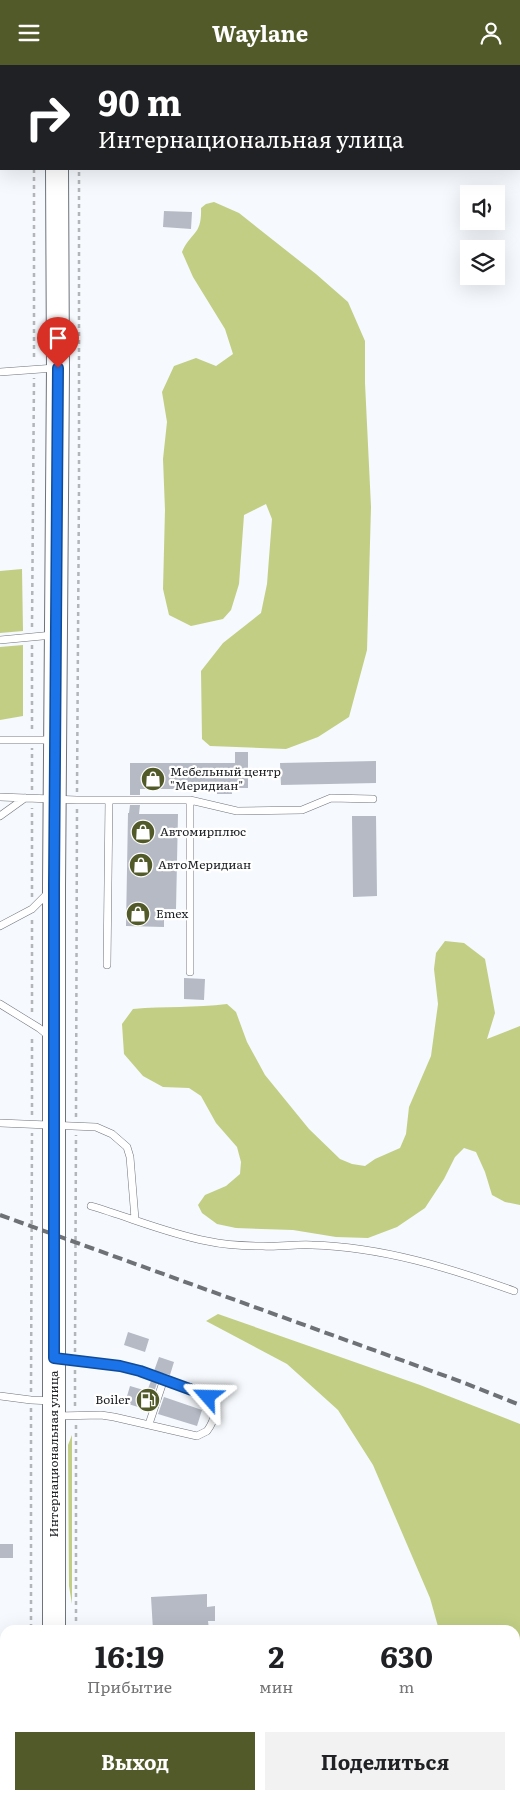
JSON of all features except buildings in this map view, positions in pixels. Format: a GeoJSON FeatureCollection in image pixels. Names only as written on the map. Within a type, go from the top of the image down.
{"type":"FeatureCollection","features":[{"type":"Feature","properties":{"kind":"main road","name":"Интернациональная улица"},"geometry":{"type":"LineString","coordinates":[[54,1625],[65,1359],[65,1126],[55,1041],[57,170]]}},
{"type":"Feature","properties":{"kind":"lane"},"geometry":{"type":"LineString","coordinates":[[0,372],[58,368]]}},
{"type":"Feature","properties":{"kind":"lane"},"geometry":{"type":"LineString","coordinates":[[0,640],[56,635]]}},
{"type":"Feature","properties":{"kind":"lane"},"geometry":{"type":"LineString","coordinates":[[0,740],[55,740]]}},
{"type":"Feature","properties":{"kind":"lane"},"geometry":{"type":"LineString","coordinates":[[0,797],[77,800],[190,800],[237,811],[302,810],[331,798],[373,799]]}},
{"type":"Feature","properties":{"kind":"lane"},"geometry":{"type":"LineString","coordinates":[[0,816],[25,798]]}},
{"type":"Feature","properties":{"kind":"lane"},"geometry":{"type":"LineString","coordinates":[[107,965],[109,800]]}},
{"type":"Feature","properties":{"kind":"lane"},"geometry":{"type":"LineString","coordinates":[[190,800],[190,972]]}},
{"type":"Feature","properties":{"kind":"lane"},"geometry":{"type":"LineString","coordinates":[[0,926],[38,904],[54,886]]}},
{"type":"Feature","properties":{"kind":"lane"},"geometry":{"type":"LineString","coordinates":[[0,1004],[39,1028],[55,1041]]}},
{"type":"Feature","properties":{"kind":"lane"},"geometry":{"type":"LineString","coordinates":[[0,1123],[96,1127],[112,1133],[126,1147],[130,1157],[135,1219]]}},
{"type":"Feature","properties":{"kind":"lane"},"geometry":{"type":"LineString","coordinates":[[91,1206],[206,1241],[263,1247],[312,1245],[379,1253],[463,1273],[514,1291]]}},
{"type":"Feature","properties":{"kind":"lane"},"geometry":{"type":"LineString","coordinates":[[0,1396],[31,1400],[62,1411],[107,1416],[197,1436],[203,1434],[210,1426],[214,1409],[212,1402],[203,1394],[164,1379],[120,1366],[65,1359]]}},
{"type":"Feature","properties":{"kind":"lane"},"geometry":{"type":"LineString","coordinates":[[149,1425],[164,1379]]}},
{"type":"Feature","properties":{"kind":"path"},"geometry":{"type":"LineString","coordinates":[[76,1625],[62,1411],[65,1359],[65,1126],[77,800],[79,170]]}},
{"type":"Feature","properties":{"kind":"green space"},"geometry":{"type":"Polygon","coordinates":[[[214,202],[239,213],[348,302],[365,341],[365,383],[371,507],[367,650],[349,717],[318,737],[286,749],[210,746],[202,739],[201,671],[223,643],[261,613],[267,584],[272,519],[266,504],[244,515],[239,584],[231,610],[223,619],[191,626],[169,615],[163,589],[165,510],[163,459],[167,422],[162,392],[174,366],[196,358],[216,366],[233,354],[225,329],[193,277],[182,252],[185,245],[198,229],[201,208],[206,204],[214,202]]]}},
{"type":"Feature","properties":{"kind":"green space"},"geometry":{"type":"Polygon","coordinates":[[[22,569],[23,631],[0,633],[0,571],[22,569]]]}},
{"type":"Feature","properties":{"kind":"green space"},"geometry":{"type":"Polygon","coordinates":[[[23,645],[23,716],[0,720],[0,647],[23,645]]]}},
{"type":"Feature","properties":{"kind":"green space"},"geometry":{"type":"Polygon","coordinates":[[[445,941],[464,943],[485,959],[495,1013],[487,1039],[520,1026],[520,1205],[505,1202],[492,1195],[476,1152],[464,1148],[455,1157],[444,1179],[425,1208],[397,1227],[368,1238],[336,1237],[293,1230],[236,1228],[217,1224],[202,1213],[198,1205],[205,1195],[226,1186],[240,1174],[241,1162],[237,1147],[216,1123],[201,1096],[189,1088],[163,1087],[143,1076],[124,1054],[122,1024],[133,1009],[227,1004],[236,1012],[247,1042],[265,1075],[309,1129],[340,1159],[352,1164],[365,1166],[375,1159],[400,1148],[406,1134],[409,1107],[431,1056],[438,1004],[434,969],[436,953],[445,941]]]}},
{"type":"Feature","properties":{"kind":"green space"},"geometry":{"type":"Polygon","coordinates":[[[218,1314],[420,1385],[520,1424],[520,1625],[438,1625],[430,1598],[373,1465],[338,1410],[287,1364],[206,1321],[218,1314]]]}},
{"type":"Feature","properties":{"kind":"green space"},"geometry":{"type":"Polygon","coordinates":[[[72,1435],[72,1604],[69,1586],[68,1445],[72,1435]]]}},
{"type":"Feature","properties":{"kind":"railway"},"geometry":{"type":"LineString","coordinates":[[0,1215],[462,1382],[520,1405]]}},
{"type":"Feature","properties":{"kind":"place","name":"Мебельный центр \"Меридиан\""},"geometry":{"type":"Point","coordinates":[153,779]}},
{"type":"Feature","properties":{"kind":"place","name":"Автомирплюс"},"geometry":{"type":"Point","coordinates":[143,832]}},
{"type":"Feature","properties":{"kind":"place","name":"АвтоМеридиан"},"geometry":{"type":"Point","coordinates":[141,865]}},
{"type":"Feature","properties":{"kind":"place","name":"Emex"},"geometry":{"type":"Point","coordinates":[138,914]}},
{"type":"Feature","properties":{"kind":"place","name":"Boiler"},"geometry":{"type":"Point","coordinates":[148,1400]}},
{"type":"Feature","properties":{"kind":"route"},"geometry":{"type":"LineString","coordinates":[[58,368],[54,886],[54,1358],[120,1366],[140,1371],[208,1397]]}}]}
